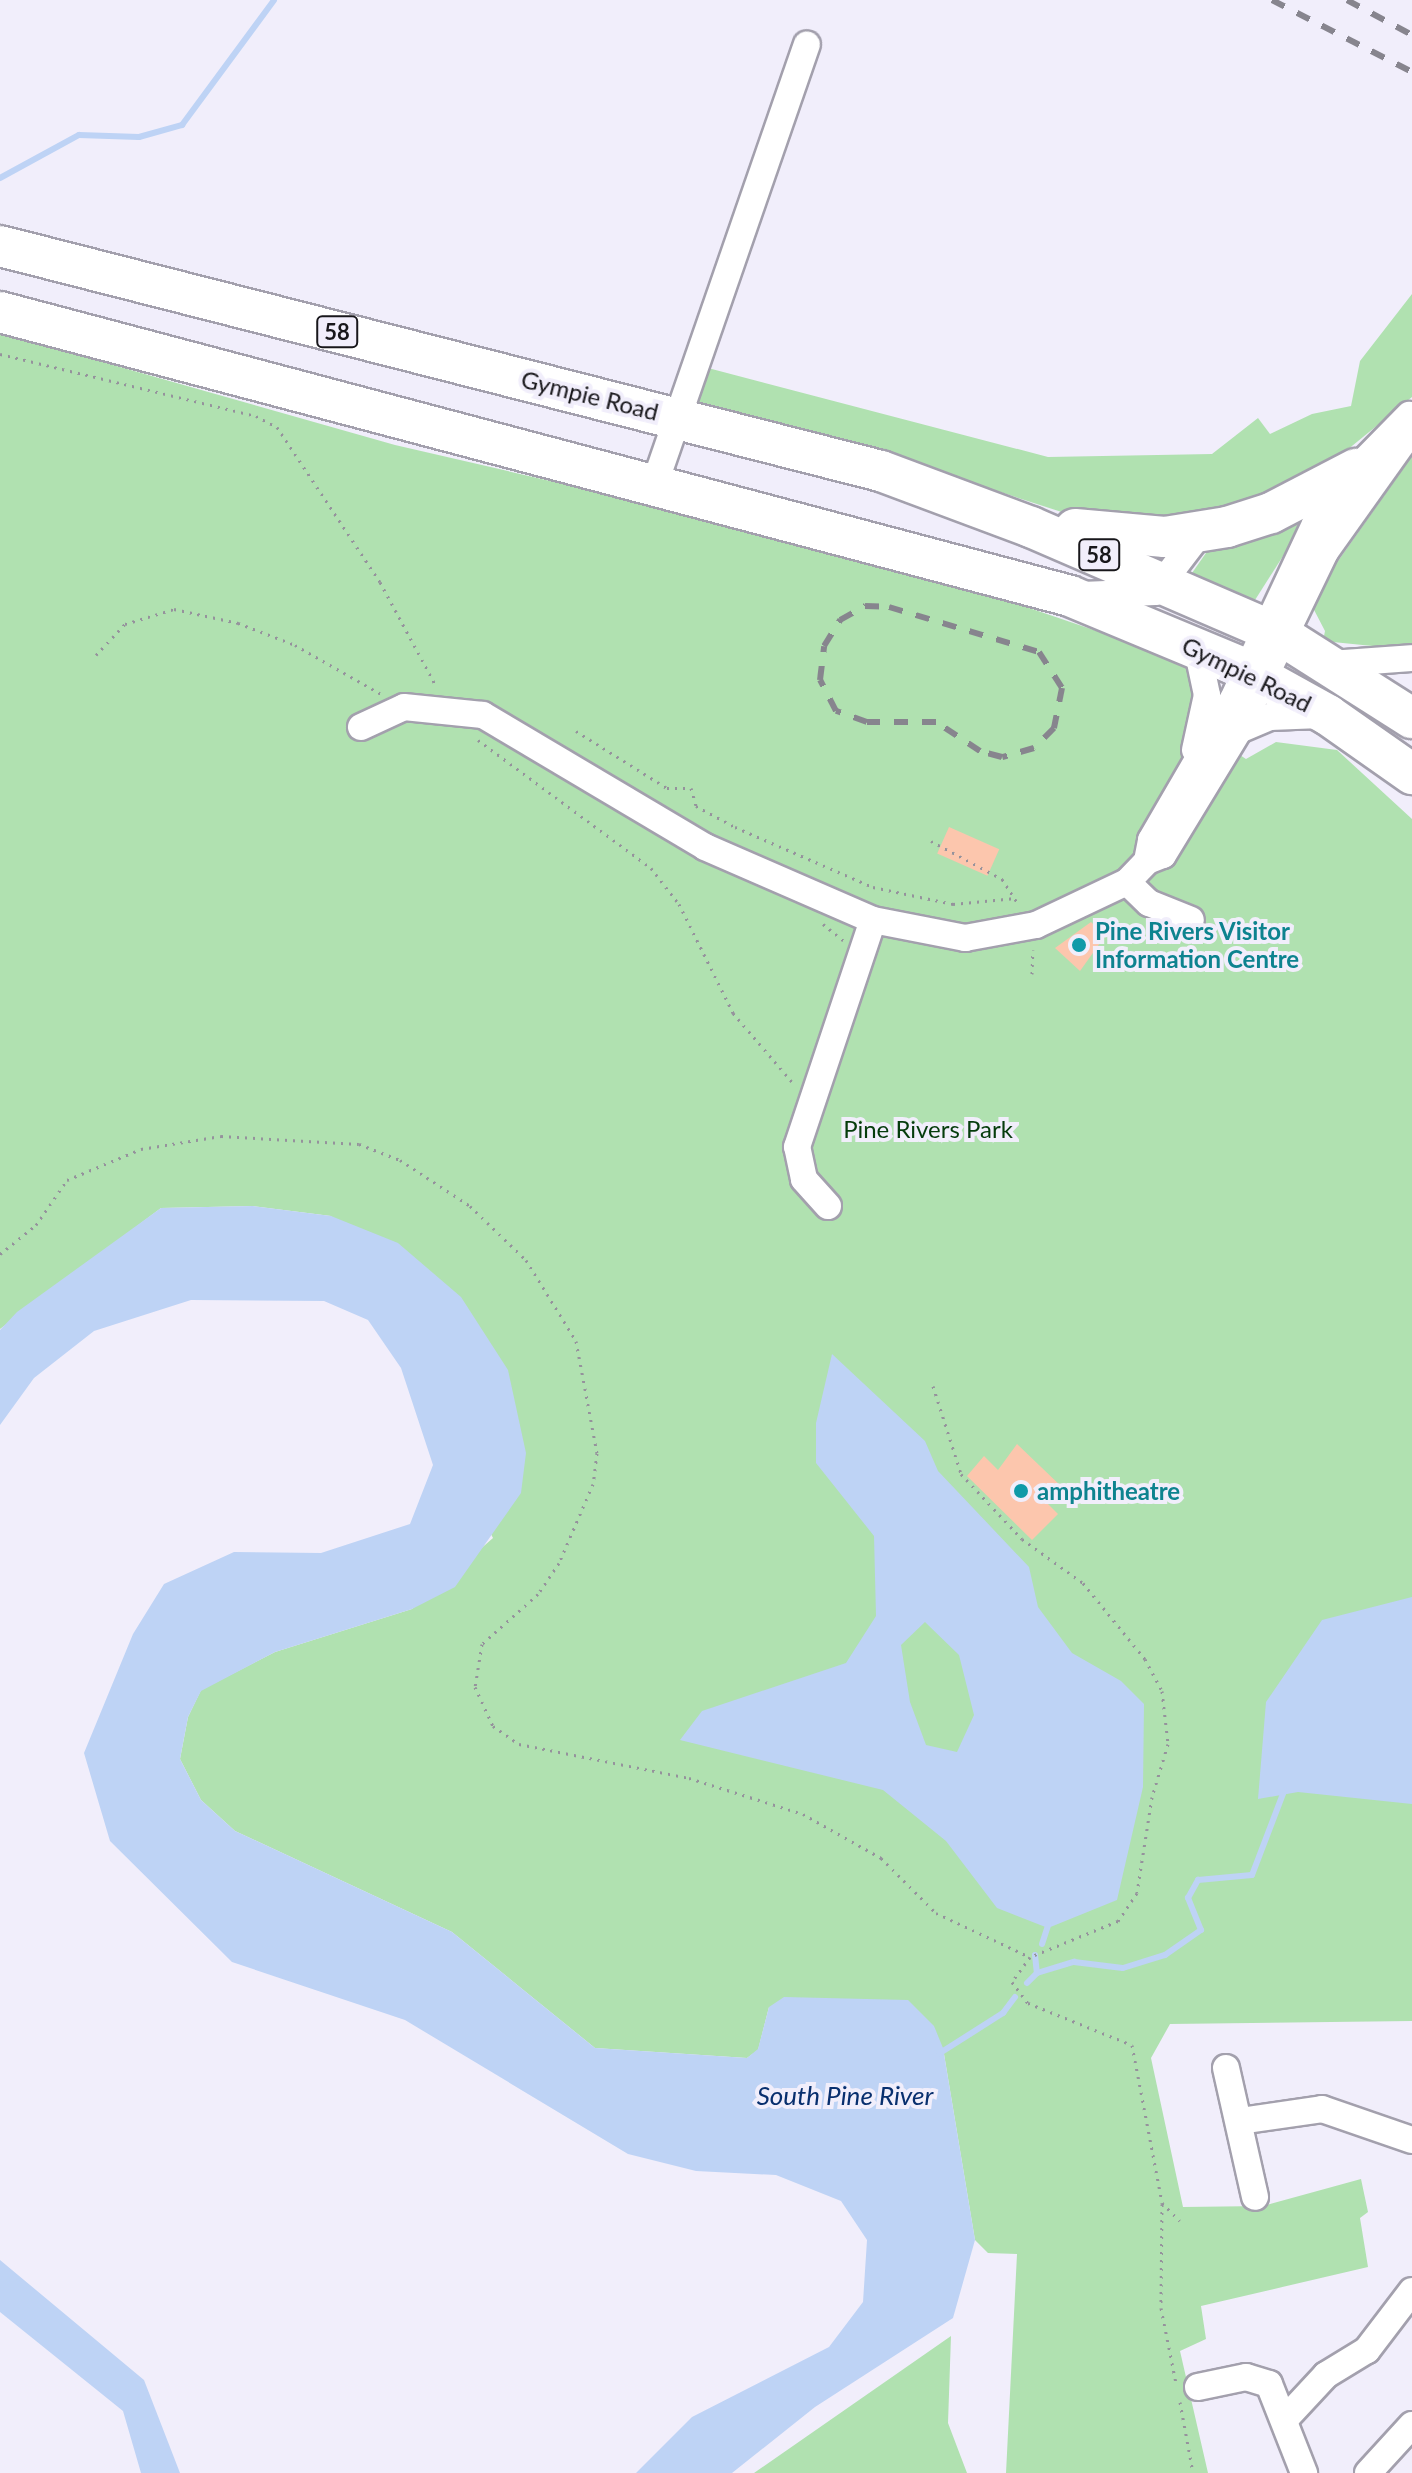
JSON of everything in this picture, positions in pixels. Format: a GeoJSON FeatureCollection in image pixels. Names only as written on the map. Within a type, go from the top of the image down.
{"type":"FeatureCollection","features":[{"type":"Feature","properties":{"kind":"highway","name":"Gympie Road"},"geometry":{"type":"LineString","coordinates":[[0,246],[881,471],[1031,527],[1167,583],[1272,631],[1412,718]]}},
{"type":"Feature","properties":{"kind":"highway","name":"Gympie Road"},"geometry":{"type":"LineString","coordinates":[[0,312],[655,483],[1070,596],[1255,674],[1328,715],[1412,774]]}},
{"type":"Feature","properties":{"kind":"highway"},"geometry":{"type":"LineString","coordinates":[[1031,527],[1128,537],[1201,532],[1271,513],[1356,469]]}},
{"type":"Feature","properties":{"kind":"street"},"geometry":{"type":"LineString","coordinates":[[655,483],[674,417],[807,45]]}},
{"type":"Feature","properties":{"kind":"street"},"geometry":{"type":"LineString","coordinates":[[361,727],[404,707],[444,707],[505,725],[705,847],[873,920],[953,937],[1025,928],[1127,882],[1147,861],[1163,855],[1184,828],[1239,730],[1255,674],[1315,524],[1356,469],[1412,413]]}},
{"type":"Feature","properties":{"kind":"street"},"geometry":{"type":"LineString","coordinates":[[1272,631],[1412,430]]}},
{"type":"Feature","properties":{"kind":"street"},"geometry":{"type":"LineString","coordinates":[[1167,583],[1201,532]]}},
{"type":"Feature","properties":{"kind":"street","name":"Gympie Road"},"geometry":{"type":"LineString","coordinates":[[1070,596],[1155,592],[1167,583]]}},
{"type":"Feature","properties":{"kind":"street"},"geometry":{"type":"LineString","coordinates":[[1195,770],[1207,695],[1197,648]]}},
{"type":"Feature","properties":{"kind":"street","name":"Gympie Road"},"geometry":{"type":"LineString","coordinates":[[1329,664],[1412,658]]}},
{"type":"Feature","properties":{"kind":"street"},"geometry":{"type":"LineString","coordinates":[[1147,861],[1151,840],[1255,674]]}},
{"type":"Feature","properties":{"kind":"street"},"geometry":{"type":"LineString","coordinates":[[1239,730],[1270,717],[1328,715]]}},
{"type":"Feature","properties":{"kind":"street"},"geometry":{"type":"LineString","coordinates":[[1127,882],[1149,903],[1191,920]]}},
{"type":"Feature","properties":{"kind":"street"},"geometry":{"type":"LineString","coordinates":[[828,1206],[797,1161],[814,1093],[873,920]]}},
{"type":"Feature","properties":{"kind":"street"},"geometry":{"type":"LineString","coordinates":[[1226,2068],[1255,2197]]}},
{"type":"Feature","properties":{"kind":"street"},"geometry":{"type":"LineString","coordinates":[[1240,2121],[1322,2109],[1412,2140]]}},
{"type":"Feature","properties":{"kind":"street"},"geometry":{"type":"LineString","coordinates":[[1287,2417],[1326,2375],[1367,2350],[1412,2291]]}},
{"type":"Feature","properties":{"kind":"street"},"geometry":{"type":"LineString","coordinates":[[1198,2387],[1259,2378],[1269,2384],[1287,2417],[1304,2473]]}},
{"type":"Feature","properties":{"kind":"street"},"geometry":{"type":"LineString","coordinates":[[1368,2473],[1411,2428]]}},
{"type":"Feature","properties":{"kind":"path"},"geometry":{"type":"LineString","coordinates":[[0,354],[256,416],[277,427],[380,582],[444,707]]}},
{"type":"Feature","properties":{"kind":"path"},"geometry":{"type":"LineString","coordinates":[[96,655],[125,624],[148,612],[203,613],[295,645],[404,707]]}},
{"type":"Feature","properties":{"kind":"path"},"geometry":{"type":"LineString","coordinates":[[576,731],[667,788],[691,788],[696,806],[735,827],[873,887],[953,904],[1016,898]]}},
{"type":"Feature","properties":{"kind":"path"},"geometry":{"type":"LineString","coordinates":[[474,738],[651,868],[679,904],[718,986],[754,1043],[787,1079],[814,1093]]}},
{"type":"Feature","properties":{"kind":"path"},"geometry":{"type":"LineString","coordinates":[[931,841],[1002,879],[1016,898],[1025,928],[1032,974]]}},
{"type":"Feature","properties":{"kind":"path"},"geometry":{"type":"LineString","coordinates":[[0,1254],[36,1225],[67,1180],[141,1149],[221,1136],[359,1144],[400,1160],[470,1206],[526,1260],[576,1341],[597,1453],[593,1484],[559,1563],[538,1594],[482,1644],[475,1687],[493,1726],[519,1744],[648,1768],[803,1814],[881,1858],[936,1913],[1030,1957]]}},
{"type":"Feature","properties":{"kind":"path"},"geometry":{"type":"LineString","coordinates":[[933,1386],[961,1474],[1022,1539],[1083,1583],[1145,1659],[1167,1708],[1168,1744],[1137,1893],[1118,1921],[1030,1957],[1012,1982],[1028,2003],[1132,2045],[1162,2203],[1161,2308],[1193,2473]]}},
{"type":"Feature","properties":{"kind":"path"},"geometry":{"type":"LineString","coordinates":[[1162,2203],[1180,2221]]}},
{"type":"Feature","properties":{"kind":"green space"},"geometry":{"type":"Polygon","coordinates":[[[1412,294],[1412,397],[1314,477],[1218,519],[1083,519],[850,443],[692,400],[708,368],[1048,457],[1212,454],[1258,418],[1270,434],[1312,414],[1351,406],[1360,361],[1412,294]]]}},
{"type":"Feature","properties":{"kind":"green space","name":"Pine Rivers Park"},"geometry":{"type":"Polygon","coordinates":[[[0,333],[395,445],[879,557],[1179,659],[1198,681],[1191,723],[1246,759],[1276,742],[1337,750],[1412,819],[1412,2021],[1170,2024],[1151,2058],[1183,2207],[1263,2206],[1361,2179],[1368,2212],[1360,2218],[1368,2267],[1201,2306],[1206,2339],[1180,2351],[1208,2473],[1006,2473],[1017,2254],[988,2253],[975,2240],[943,2048],[769,2007],[758,2050],[747,2058],[595,2048],[452,1932],[235,1831],[201,1800],[180,1759],[188,1717],[201,1690],[275,1652],[412,1609],[493,1538],[331,1216],[253,1206],[161,1208],[0,1329],[0,333]]]}},
{"type":"Feature","properties":{"kind":"green space"},"geometry":{"type":"Polygon","coordinates":[[[1412,456],[1412,650],[1323,641],[1325,631],[1312,606],[1319,588],[1412,456]]]}},
{"type":"Feature","properties":{"kind":"green space"},"geometry":{"type":"Polygon","coordinates":[[[1313,509],[1255,600],[1192,573],[1213,543],[1313,509]]]}},
{"type":"Feature","properties":{"kind":"green space"},"geometry":{"type":"Polygon","coordinates":[[[951,2336],[948,2423],[967,2473],[754,2473],[951,2336]]]}},
{"type":"Feature","properties":{"kind":"water","name":"South Pine River"},"geometry":{"type":"Polygon","coordinates":[[[253,1206],[331,1216],[398,1243],[461,1297],[508,1370],[526,1453],[521,1493],[455,1587],[412,1609],[275,1652],[201,1691],[188,1717],[180,1759],[201,1800],[235,1831],[452,1932],[595,2048],[747,2058],[758,2049],[769,2007],[784,1997],[908,2000],[934,2026],[943,2048],[975,2240],[953,2318],[815,2407],[732,2473],[636,2473],[692,2417],[829,2347],[863,2302],[867,2240],[841,2201],[776,2175],[696,2171],[628,2154],[405,2020],[232,1962],[110,1841],[84,1753],[133,1634],[164,1584],[234,1552],[321,1553],[410,1524],[433,1465],[401,1368],[368,1320],[324,1301],[191,1300],[94,1331],[34,1378],[0,1425],[0,1330],[17,1312],[161,1208],[253,1206]]]}},
{"type":"Feature","properties":{"kind":"water"},"geometry":{"type":"Polygon","coordinates":[[[832,1354],[925,1441],[938,1471],[1029,1567],[1038,1607],[1072,1653],[1121,1681],[1144,1704],[1143,1787],[1117,1900],[1048,1928],[997,1908],[946,1841],[883,1790],[680,1740],[702,1711],[846,1663],[876,1616],[874,1536],[816,1463],[816,1423],[832,1354]],[[925,1622],[901,1645],[910,1702],[926,1745],[957,1752],[974,1715],[959,1655],[925,1622]]]}},
{"type":"Feature","properties":{"kind":"water"},"geometry":{"type":"Polygon","coordinates":[[[1412,1597],[1412,1804],[1298,1792],[1258,1799],[1266,1702],[1322,1620],[1412,1597]]]}},
{"type":"Feature","properties":{"kind":"water"},"geometry":{"type":"Polygon","coordinates":[[[0,2260],[144,2380],[180,2473],[141,2473],[123,2411],[0,2312],[0,2260]]]}},
{"type":"Feature","properties":{"kind":"building"},"geometry":{"type":"Polygon","coordinates":[[[949,827],[999,849],[987,876],[937,853],[949,827]]]}},
{"type":"Feature","properties":{"kind":"building","name":"Pine Rivers Visitor Information Centre"},"geometry":{"type":"Polygon","coordinates":[[[1091,922],[1105,936],[1080,971],[1055,948],[1091,922]]]}},
{"type":"Feature","properties":{"kind":"building","name":"amphitheatre"},"geometry":{"type":"Polygon","coordinates":[[[1017,1444],[1064,1489],[1046,1502],[1058,1514],[1032,1540],[967,1476],[984,1456],[998,1470],[1017,1444]]]}},
{"type":"Feature","properties":{"kind":"waterway"},"geometry":{"type":"LineString","coordinates":[[0,178],[79,135],[139,137],[182,125],[274,0]]}},
{"type":"Feature","properties":{"kind":"waterway"},"geometry":{"type":"LineString","coordinates":[[1027,1983],[1037,1973],[1074,1962],[1123,1968],[1165,1955],[1201,1930],[1188,1898],[1198,1880],[1252,1875],[1284,1791]]}},
{"type":"Feature","properties":{"kind":"waterway"},"geometry":{"type":"LineString","coordinates":[[1042,1944],[1049,1923]]}},
{"type":"Feature","properties":{"kind":"waterway"},"geometry":{"type":"LineString","coordinates":[[1035,1955],[1037,1973]]}},
{"type":"Feature","properties":{"kind":"waterway"},"geometry":{"type":"LineString","coordinates":[[940,2053],[1003,2013],[1015,1997]]}},
{"type":"Feature","properties":{"kind":"railway"},"geometry":{"type":"LineString","coordinates":[[1272,0],[1412,72]]}},
{"type":"Feature","properties":{"kind":"railway"},"geometry":{"type":"LineString","coordinates":[[1347,0],[1412,35]]}},
{"type":"Feature","properties":{"kind":"railway"},"geometry":{"type":"LineString","coordinates":[[865,606],[889,607],[1039,652],[1062,688],[1054,728],[1034,748],[1002,757],[980,751],[936,722],[867,722],[836,711],[820,680],[824,646],[840,620],[865,606]]}},
{"type":"Feature","properties":{"kind":"place","name":"Pine Rivers Visitor Information Centre"},"geometry":{"type":"Point","coordinates":[1079,945]}},
{"type":"Feature","properties":{"kind":"place","name":"amphitheatre"},"geometry":{"type":"Point","coordinates":[1021,1491]}}]}
